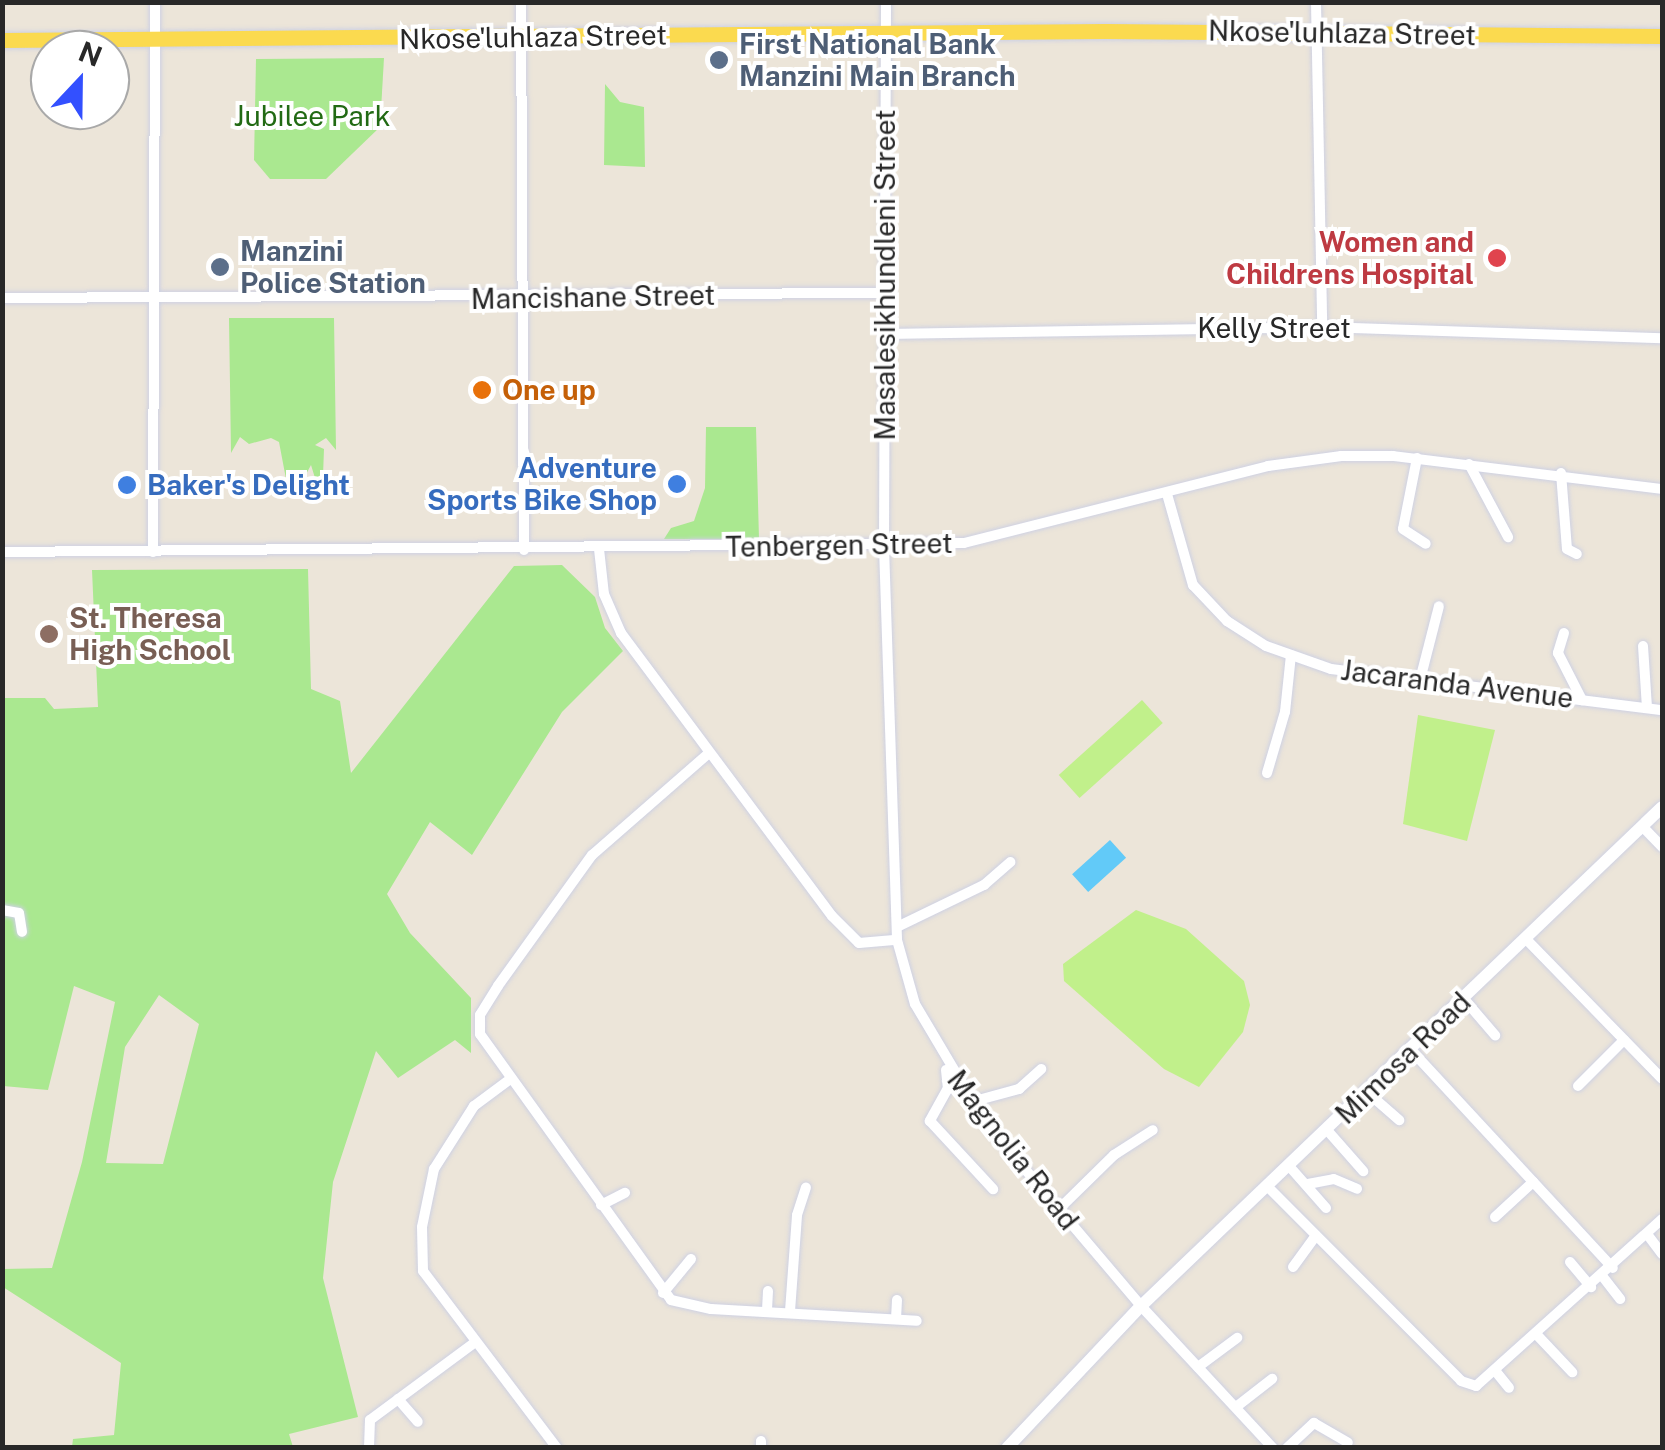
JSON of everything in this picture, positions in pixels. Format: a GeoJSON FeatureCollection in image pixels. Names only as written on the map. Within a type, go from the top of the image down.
{"type":"FeatureCollection","features":[{"type":"Feature","properties":{"kind":"main road","name":"Nkose'luhlaza Street"},"geometry":{"type":"LineString","coordinates":[[2,40],[1316,32],[1662,36]]}},
{"type":"Feature","properties":{"kind":"street"},"geometry":{"type":"LineString","coordinates":[[154,552],[155,2]]}},
{"type":"Feature","properties":{"kind":"street"},"geometry":{"type":"LineString","coordinates":[[521,2],[524,550]]}},
{"type":"Feature","properties":{"kind":"street","name":"Masalesikhundleni Street"},"geometry":{"type":"LineString","coordinates":[[884,547],[886,2]]}},
{"type":"Feature","properties":{"kind":"street"},"geometry":{"type":"LineString","coordinates":[[1316,2],[1322,326]]}},
{"type":"Feature","properties":{"kind":"street","name":"Mancishane Street"},"geometry":{"type":"LineString","coordinates":[[2,298],[155,300],[883,292]]}},
{"type":"Feature","properties":{"kind":"street","name":"Kelly Street"},"geometry":{"type":"LineString","coordinates":[[885,334],[1322,326],[1662,338]]}},
{"type":"Feature","properties":{"kind":"street","name":"Tenbergen Street"},"geometry":{"type":"LineString","coordinates":[[2,552],[884,547],[964,543],[1268,466],[1341,456],[1417,458],[1662,489]]}},
{"type":"Feature","properties":{"kind":"street"},"geometry":{"type":"LineString","coordinates":[[1417,458],[1404,528],[1426,544]]}},
{"type":"Feature","properties":{"kind":"street"},"geometry":{"type":"LineString","coordinates":[[1469,464],[1508,537]]}},
{"type":"Feature","properties":{"kind":"street"},"geometry":{"type":"LineString","coordinates":[[1561,474],[1567,549],[1577,554]]}},
{"type":"Feature","properties":{"kind":"street","name":"Jacaranda Avenue"},"geometry":{"type":"LineString","coordinates":[[1166,494],[1193,585],[1227,621],[1291,655],[1331,669],[1662,710]]}},
{"type":"Feature","properties":{"kind":"street","name":"Magnolia Road"},"geometry":{"type":"LineString","coordinates":[[884,547],[897,940],[915,1004],[945,1064],[971,1102],[1058,1210],[1273,1448]]}},
{"type":"Feature","properties":{"kind":"street"},"geometry":{"type":"LineString","coordinates":[[599,549],[604,594],[620,633],[709,753],[851,937],[860,944],[897,940]]}},
{"type":"Feature","properties":{"kind":"street"},"geometry":{"type":"LineString","coordinates":[[1420,680],[1439,606]]}},
{"type":"Feature","properties":{"kind":"street"},"geometry":{"type":"LineString","coordinates":[[1564,633],[1558,653],[1582,700]]}},
{"type":"Feature","properties":{"kind":"street"},"geometry":{"type":"LineString","coordinates":[[1642,646],[1646,708]]}},
{"type":"Feature","properties":{"kind":"street"},"geometry":{"type":"LineString","coordinates":[[1267,773],[1285,712],[1291,655]]}},
{"type":"Feature","properties":{"kind":"street"},"geometry":{"type":"LineString","coordinates":[[709,753],[611,832],[498,986],[480,1014],[480,1034],[508,1080],[663,1294],[711,1308],[918,1320]]}},
{"type":"Feature","properties":{"kind":"street","name":"Mimosa Road"},"geometry":{"type":"LineString","coordinates":[[1007,1448],[1141,1306],[1662,807]]}},
{"type":"Feature","properties":{"kind":"street"},"geometry":{"type":"LineString","coordinates":[[1642,826],[1662,847]]}},
{"type":"Feature","properties":{"kind":"street"},"geometry":{"type":"LineString","coordinates":[[897,927],[984,885],[1010,862]]}},
{"type":"Feature","properties":{"kind":"street"},"geometry":{"type":"LineString","coordinates":[[2,910],[19,913],[22,932]]}},
{"type":"Feature","properties":{"kind":"street"},"geometry":{"type":"LineString","coordinates":[[1526,939],[1662,1079]]}},
{"type":"Feature","properties":{"kind":"street"},"geometry":{"type":"LineString","coordinates":[[1464,1000],[1495,1035]]}},
{"type":"Feature","properties":{"kind":"street"},"geometry":{"type":"LineString","coordinates":[[1578,1086],[1624,1040]]}},
{"type":"Feature","properties":{"kind":"street"},"geometry":{"type":"LineString","coordinates":[[1411,1050],[1613,1268]]}},
{"type":"Feature","properties":{"kind":"street"},"geometry":{"type":"LineString","coordinates":[[945,1064],[948,1088],[930,1121],[994,1189]]}},
{"type":"Feature","properties":{"kind":"street"},"geometry":{"type":"LineString","coordinates":[[971,1102],[1019,1089],[1041,1069]]}},
{"type":"Feature","properties":{"kind":"street"},"geometry":{"type":"LineString","coordinates":[[508,1080],[449,1137],[434,1169],[422,1227],[424,1271],[474,1344],[556,1448]]}},
{"type":"Feature","properties":{"kind":"street"},"geometry":{"type":"LineString","coordinates":[[1367,1092],[1400,1120]]}},
{"type":"Feature","properties":{"kind":"street"},"geometry":{"type":"LineString","coordinates":[[1058,1210],[1114,1155],[1154,1130]]}},
{"type":"Feature","properties":{"kind":"street"},"geometry":{"type":"LineString","coordinates":[[1326,1130],[1363,1171]]}},
{"type":"Feature","properties":{"kind":"street"},"geometry":{"type":"LineString","coordinates":[[1289,1166],[1326,1208]]}},
{"type":"Feature","properties":{"kind":"street"},"geometry":{"type":"LineString","coordinates":[[1308,1184],[1334,1179],[1357,1189]]}},
{"type":"Feature","properties":{"kind":"street"},"geometry":{"type":"LineString","coordinates":[[1495,1218],[1533,1182]]}},
{"type":"Feature","properties":{"kind":"street"},"geometry":{"type":"LineString","coordinates":[[1268,1186],[1461,1381],[1476,1386],[1498,1373],[1662,1219]]}},
{"type":"Feature","properties":{"kind":"street"},"geometry":{"type":"LineString","coordinates":[[790,1311],[797,1215],[806,1187]]}},
{"type":"Feature","properties":{"kind":"street"},"geometry":{"type":"LineString","coordinates":[[601,1205],[625,1193]]}},
{"type":"Feature","properties":{"kind":"street"},"geometry":{"type":"LineString","coordinates":[[1294,1267],[1316,1234]]}},
{"type":"Feature","properties":{"kind":"street"},"geometry":{"type":"LineString","coordinates":[[1647,1234],[1662,1254]]}},
{"type":"Feature","properties":{"kind":"street"},"geometry":{"type":"LineString","coordinates":[[663,1294],[691,1259]]}},
{"type":"Feature","properties":{"kind":"street"},"geometry":{"type":"LineString","coordinates":[[1570,1262],[1591,1288]]}},
{"type":"Feature","properties":{"kind":"street"},"geometry":{"type":"LineString","coordinates":[[1603,1276],[1620,1299]]}},
{"type":"Feature","properties":{"kind":"street"},"geometry":{"type":"LineString","coordinates":[[767,1310],[768,1291]]}},
{"type":"Feature","properties":{"kind":"street"},"geometry":{"type":"LineString","coordinates":[[826,1298],[826,1314]]}},
{"type":"Feature","properties":{"kind":"street"},"geometry":{"type":"LineString","coordinates":[[896,1319],[898,1300]]}},
{"type":"Feature","properties":{"kind":"street"},"geometry":{"type":"LineString","coordinates":[[1538,1336],[1572,1372]]}},
{"type":"Feature","properties":{"kind":"street"},"geometry":{"type":"LineString","coordinates":[[1198,1367],[1237,1338]]}},
{"type":"Feature","properties":{"kind":"street"},"geometry":{"type":"LineString","coordinates":[[369,1448],[370,1420],[474,1344]]}},
{"type":"Feature","properties":{"kind":"street"},"geometry":{"type":"LineString","coordinates":[[1498,1373],[1509,1388]]}},
{"type":"Feature","properties":{"kind":"street"},"geometry":{"type":"LineString","coordinates":[[1236,1407],[1272,1379]]}},
{"type":"Feature","properties":{"kind":"street"},"geometry":{"type":"LineString","coordinates":[[398,1399],[418,1422]]}},
{"type":"Feature","properties":{"kind":"street"},"geometry":{"type":"LineString","coordinates":[[1287,1448],[1314,1423],[1348,1443]]}},
{"type":"Feature","properties":{"kind":"green space","name":"Jubilee Park"},"geometry":{"type":"Polygon","coordinates":[[[384,58],[380,127],[326,179],[270,179],[254,160],[256,59],[384,58]]]}},
{"type":"Feature","properties":{"kind":"green space"},"geometry":{"type":"Polygon","coordinates":[[[605,84],[620,102],[644,107],[645,167],[604,165],[605,84]]]}},
{"type":"Feature","properties":{"kind":"green space"},"geometry":{"type":"Polygon","coordinates":[[[229,318],[334,318],[336,450],[326,438],[315,445],[324,449],[323,476],[315,478],[311,465],[303,480],[286,479],[279,442],[271,438],[249,444],[240,437],[231,453],[229,318]]]}},
{"type":"Feature","properties":{"kind":"green space"},"geometry":{"type":"Polygon","coordinates":[[[706,427],[756,427],[759,539],[664,539],[671,528],[694,521],[705,488],[706,427]]]}},
{"type":"Feature","properties":{"kind":"green space"},"geometry":{"type":"Polygon","coordinates":[[[562,565],[595,597],[605,628],[623,651],[562,712],[472,855],[430,822],[387,894],[410,933],[471,998],[471,1053],[455,1040],[398,1078],[376,1051],[333,1182],[323,1278],[358,1417],[289,1434],[293,1447],[72,1447],[73,1439],[114,1435],[121,1363],[3,1287],[3,1269],[52,1268],[82,1162],[115,1002],[74,986],[48,1090],[3,1086],[3,698],[45,698],[54,709],[98,707],[92,570],[308,569],[311,689],[340,701],[351,773],[514,566],[562,565]],[[159,995],[125,1047],[106,1163],[163,1164],[199,1024],[159,995]]]}},
{"type":"Feature","properties":{"kind":"green space"},"geometry":{"type":"Polygon","coordinates":[[[1142,700],[1163,723],[1080,798],[1059,775],[1142,700]]]}},
{"type":"Feature","properties":{"kind":"green space"},"geometry":{"type":"Polygon","coordinates":[[[1418,715],[1495,730],[1467,841],[1403,824],[1418,715]]]}},
{"type":"Feature","properties":{"kind":"green space"},"geometry":{"type":"Polygon","coordinates":[[[1136,910],[1186,929],[1244,981],[1250,1005],[1243,1032],[1199,1087],[1164,1069],[1064,981],[1063,964],[1136,910]]]}},
{"type":"Feature","properties":{"kind":"water"},"geometry":{"type":"Polygon","coordinates":[[[1110,840],[1126,858],[1088,892],[1072,874],[1110,840]]]}},
{"type":"Feature","properties":{"kind":"place","name":"First National Bank Manzini Main Branch"},"geometry":{"type":"Point","coordinates":[719,60]}},
{"type":"Feature","properties":{"kind":"place","name":"Women and Childrens Hospital"},"geometry":{"type":"Point","coordinates":[1497,258]}},
{"type":"Feature","properties":{"kind":"place","name":"Manzini Police Station"},"geometry":{"type":"Point","coordinates":[220,267]}},
{"type":"Feature","properties":{"kind":"place","name":"One up"},"geometry":{"type":"Point","coordinates":[482,390]}},
{"type":"Feature","properties":{"kind":"place","name":"Adventure Sports Bike Shop"},"geometry":{"type":"Point","coordinates":[677,484]}},
{"type":"Feature","properties":{"kind":"place","name":"Baker's Delight"},"geometry":{"type":"Point","coordinates":[127,485]}},
{"type":"Feature","properties":{"kind":"place","name":"St. Theresa High School"},"geometry":{"type":"Point","coordinates":[49,634]}}]}
